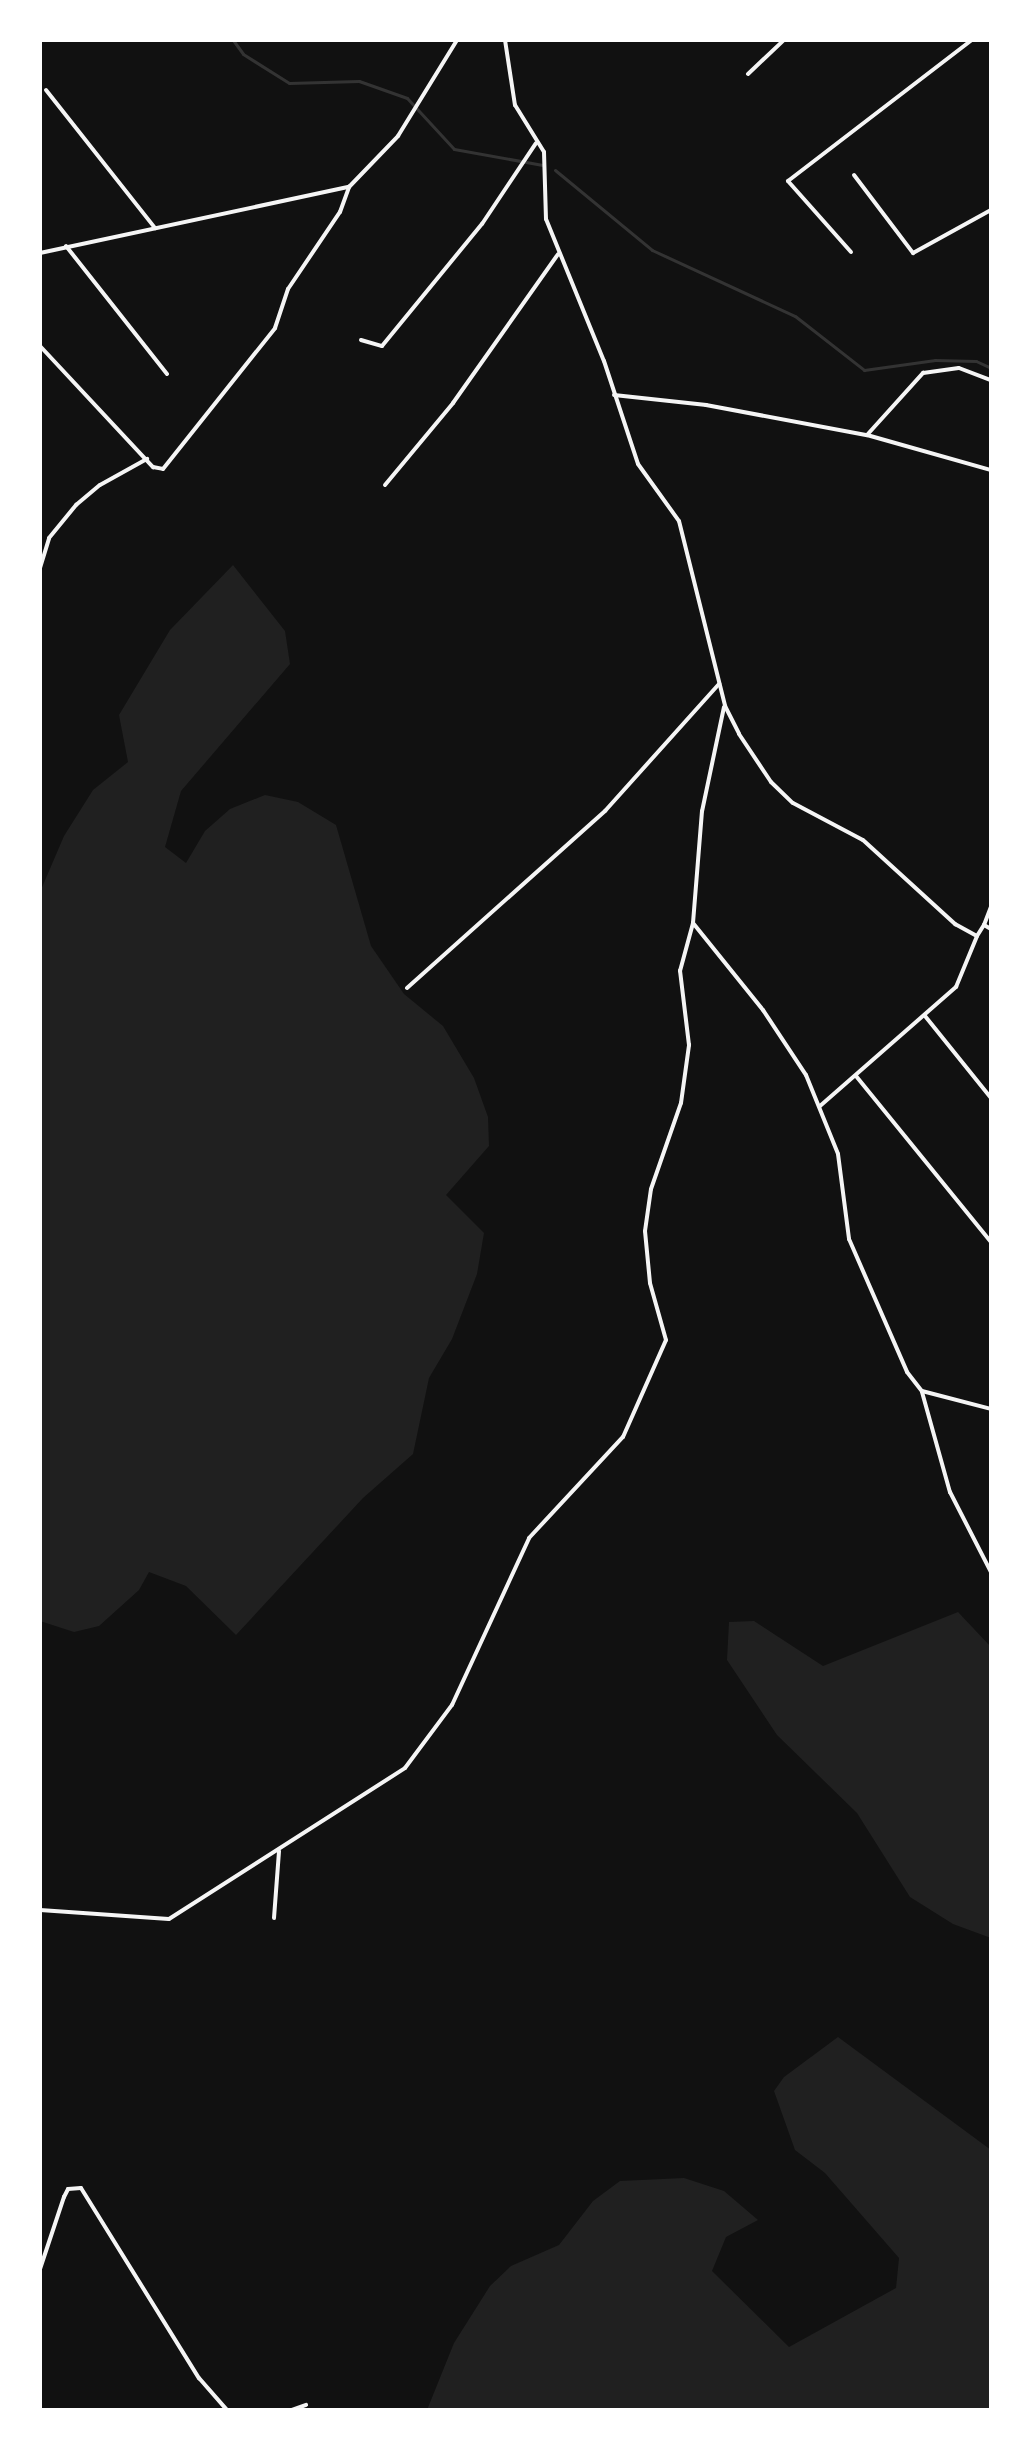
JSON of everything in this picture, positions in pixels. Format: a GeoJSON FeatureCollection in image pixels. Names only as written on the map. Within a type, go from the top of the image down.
{"type":"FeatureCollection","features":[{"type":"Feature","properties":{"kind":"street"},"geometry":{"type":"LineString","coordinates":[[40,346],[147,459],[163,469],[275,328],[288,289],[340,212],[349,187],[398,136],[457,40]]}},
{"type":"Feature","properties":{"kind":"street"},"geometry":{"type":"LineString","coordinates":[[505,40],[515,105],[537,143],[547,170],[546,219],[604,361],[638,464],[679,521],[725,706],[754,759],[793,803],[863,840],[955,924],[977,936]]}},
{"type":"Feature","properties":{"kind":"street"},"geometry":{"type":"LineString","coordinates":[[748,74],[784,40]]}},
{"type":"Feature","properties":{"kind":"street"},"geometry":{"type":"LineString","coordinates":[[851,252],[788,181],[972,40]]}},
{"type":"Feature","properties":{"kind":"street"},"geometry":{"type":"LineString","coordinates":[[46,90],[155,228]]}},
{"type":"Feature","properties":{"kind":"street"},"geometry":{"type":"LineString","coordinates":[[361,340],[382,346],[517,175],[537,143]]}},
{"type":"Feature","properties":{"kind":"street"},"geometry":{"type":"LineString","coordinates":[[854,175],[913,253],[991,210]]}},
{"type":"Feature","properties":{"kind":"street"},"geometry":{"type":"LineString","coordinates":[[40,253],[349,187]]}},
{"type":"Feature","properties":{"kind":"street"},"geometry":{"type":"LineString","coordinates":[[66,246],[167,374]]}},
{"type":"Feature","properties":{"kind":"street"},"geometry":{"type":"LineString","coordinates":[[385,485],[453,403],[558,254]]}},
{"type":"Feature","properties":{"kind":"street"},"geometry":{"type":"LineString","coordinates":[[867,435],[923,373],[959,368],[991,380]]}},
{"type":"Feature","properties":{"kind":"street"},"geometry":{"type":"LineString","coordinates":[[613,395],[706,405],[867,435],[991,470]]}},
{"type":"Feature","properties":{"kind":"street"},"geometry":{"type":"LineString","coordinates":[[40,568],[49,538],[76,505],[147,459]]}},
{"type":"Feature","properties":{"kind":"street"},"geometry":{"type":"LineString","coordinates":[[407,988],[605,811],[719,684]]}},
{"type":"Feature","properties":{"kind":"street"},"geometry":{"type":"LineString","coordinates":[[40,1910],[169,1919],[405,1768],[422,1747],[476,1662],[529,1538],[623,1437],[666,1340],[650,1283],[645,1231],[651,1189],[681,1103],[689,1045],[680,971],[693,923],[709,762],[725,706]]}},
{"type":"Feature","properties":{"kind":"street"},"geometry":{"type":"LineString","coordinates":[[820,1106],[956,987],[991,907]]}},
{"type":"Feature","properties":{"kind":"street"},"geometry":{"type":"LineString","coordinates":[[693,923],[763,1010],[820,1106],[841,1169],[849,1239],[897,1355],[922,1391],[950,1492],[991,1572]]}},
{"type":"Feature","properties":{"kind":"street"},"geometry":{"type":"LineString","coordinates":[[984,925],[991,929]]}},
{"type":"Feature","properties":{"kind":"street"},"geometry":{"type":"LineString","coordinates":[[925,1016],[991,1098]]}},
{"type":"Feature","properties":{"kind":"street"},"geometry":{"type":"LineString","coordinates":[[856,1076],[991,1242]]}},
{"type":"Feature","properties":{"kind":"street"},"geometry":{"type":"LineString","coordinates":[[922,1391],[991,1409]]}},
{"type":"Feature","properties":{"kind":"street"},"geometry":{"type":"LineString","coordinates":[[274,1918],[279,1851]]}},
{"type":"Feature","properties":{"kind":"street"},"geometry":{"type":"LineString","coordinates":[[40,2269],[64,2197],[74,2186],[87,2194],[199,2378],[227,2410]]}},
{"type":"Feature","properties":{"kind":"street"},"geometry":{"type":"LineString","coordinates":[[292,2410],[306,2405]]}},
{"type":"Feature","properties":{"kind":"shaded area"},"geometry":{"type":"Polygon","coordinates":[[[233,565],[285,631],[290,664],[181,791],[165,847],[186,863],[205,831],[230,809],[265,795],[298,802],[336,825],[371,946],[404,994],[443,1026],[474,1078],[488,1117],[489,1146],[446,1195],[484,1233],[477,1274],[452,1339],[429,1378],[413,1454],[363,1498],[236,1635],[186,1586],[149,1572],[139,1590],[99,1626],[74,1632],[40,1621],[40,892],[64,836],[93,790],[128,762],[119,715],[170,630],[233,565]]]}},
{"type":"Feature","properties":{"kind":"shaded area"},"geometry":{"type":"Polygon","coordinates":[[[958,1612],[991,1647],[991,1938],[953,1924],[910,1897],[857,1813],[777,1735],[727,1660],[729,1622],[754,1621],[823,1666],[958,1612]]]}},
{"type":"Feature","properties":{"kind":"shaded area"},"geometry":{"type":"Polygon","coordinates":[[[838,2037],[991,2150],[991,2410],[427,2410],[454,2343],[490,2286],[511,2266],[559,2245],[593,2201],[620,2181],[684,2178],[724,2191],[758,2220],[726,2237],[712,2271],[789,2347],[896,2288],[899,2258],[825,2173],[795,2150],[774,2091],[784,2077],[838,2037]]]}},
{"type":"Feature","properties":{"kind":"waterway"},"geometry":{"type":"LineString","coordinates":[[233,40],[243,54],[289,83],[359,81],[407,98],[454,149],[543,165]]}},
{"type":"Feature","properties":{"kind":"waterway"},"geometry":{"type":"LineString","coordinates":[[555,170],[652,250],[795,316],[864,370],[935,360],[976,361],[991,368]]}}]}
